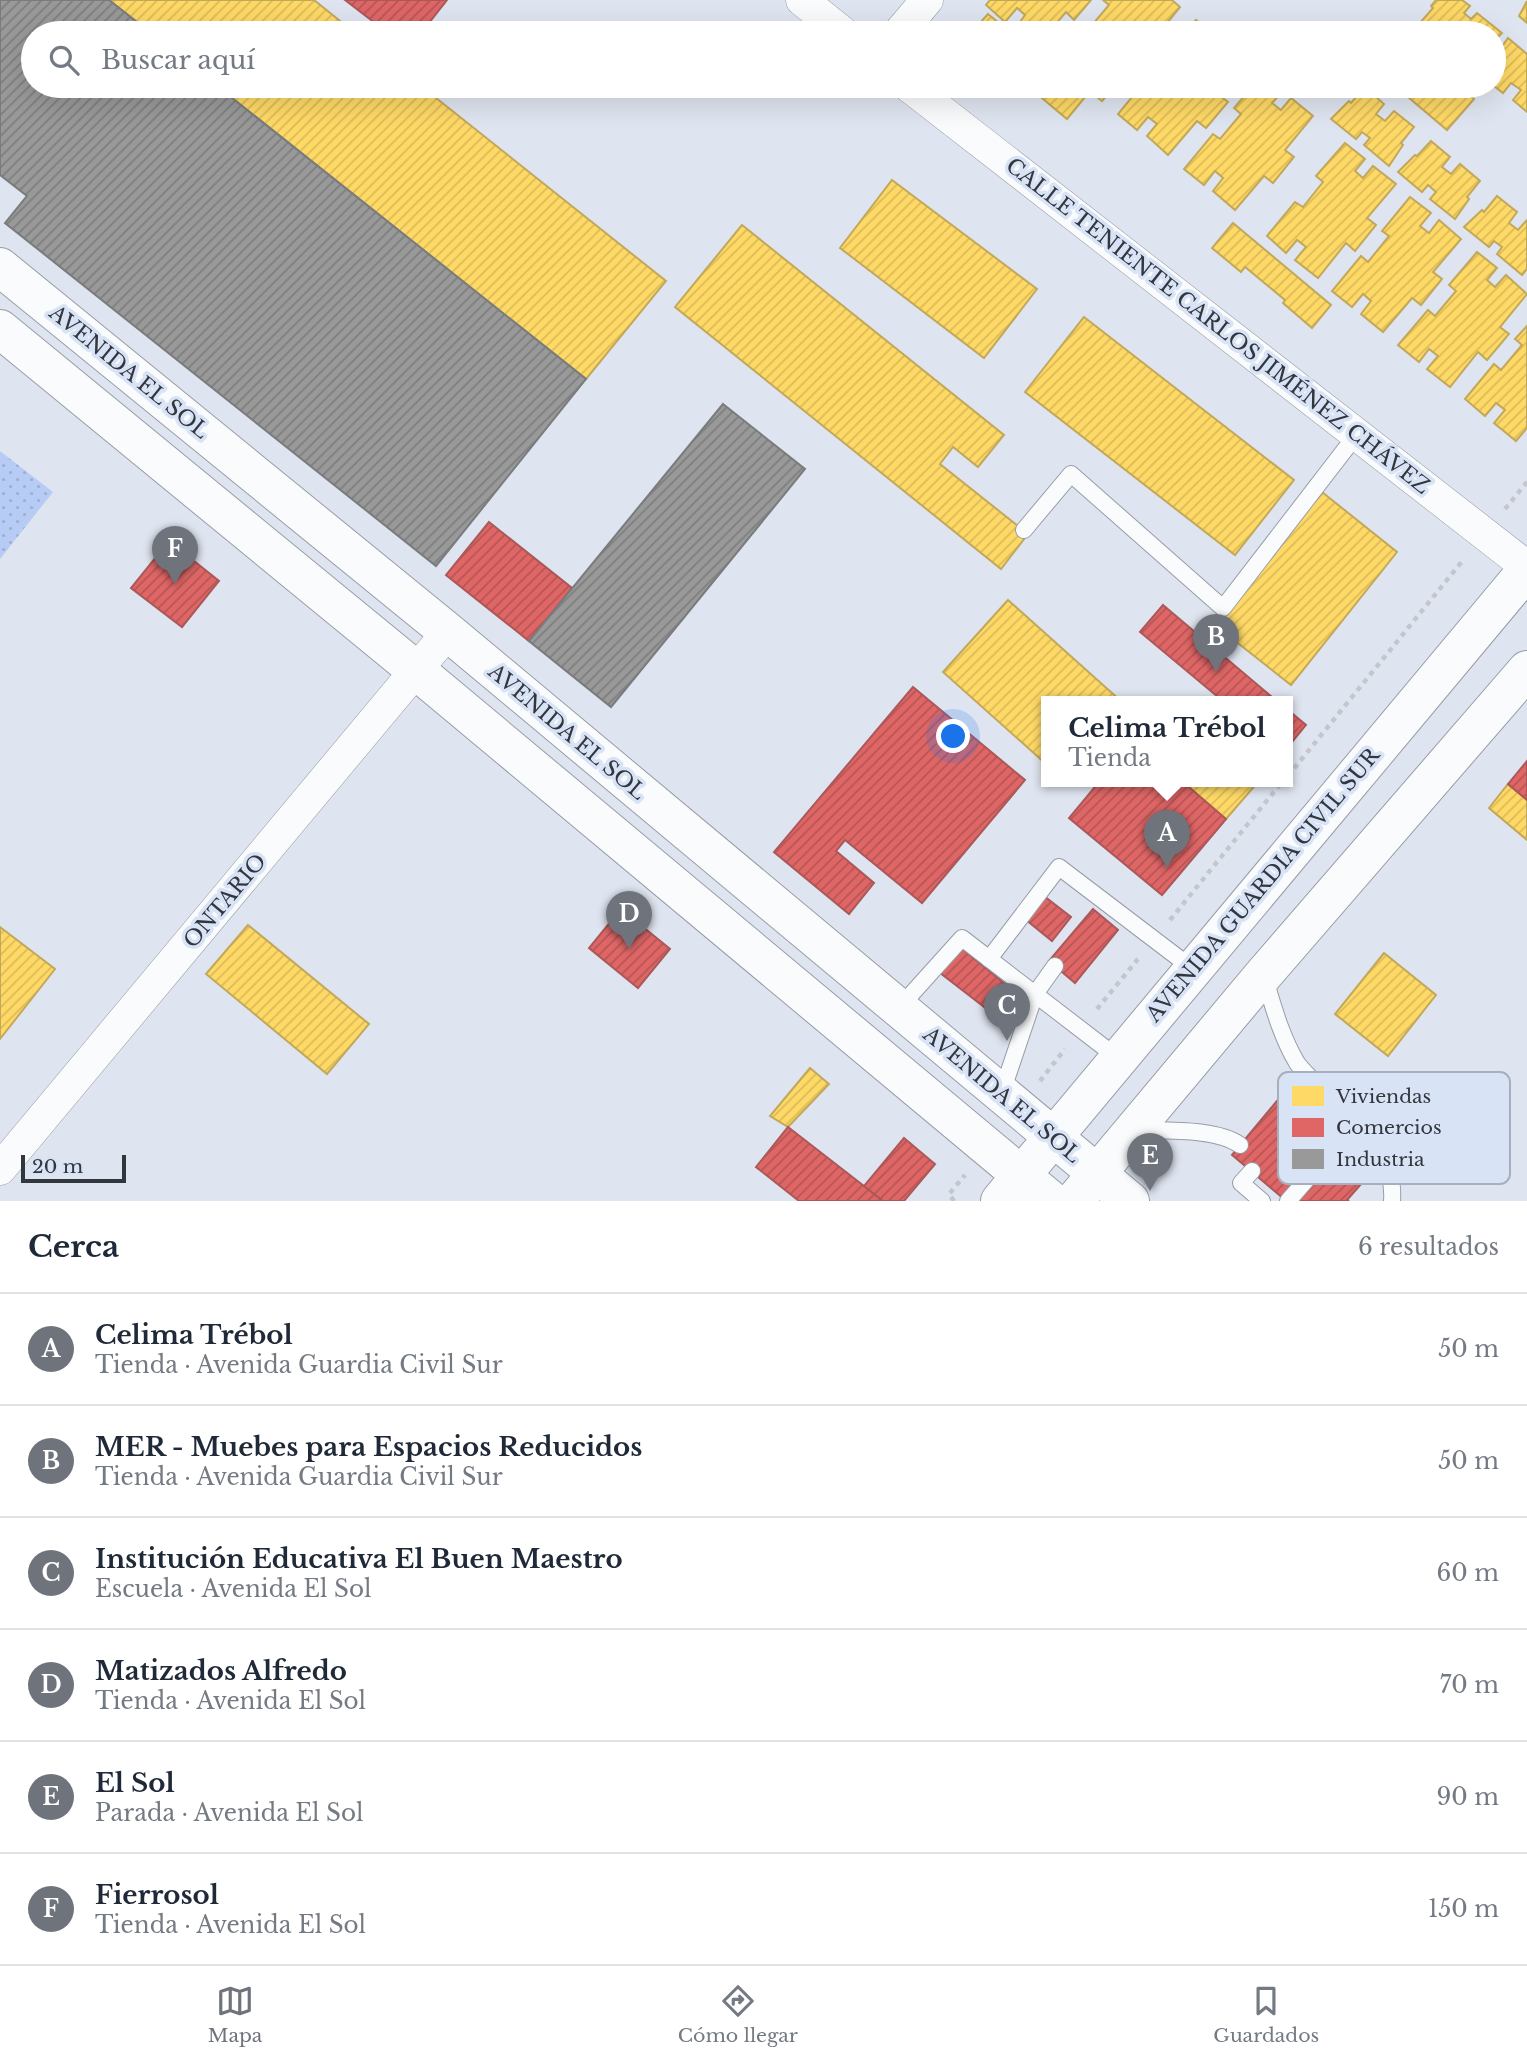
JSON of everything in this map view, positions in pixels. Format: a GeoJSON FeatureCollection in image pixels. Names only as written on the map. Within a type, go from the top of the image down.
{"type":"FeatureCollection","features":[{"type":"Feature","properties":{"kind":"main road","name":"AVENIDA EL SOL"},"geometry":{"type":"LineString","coordinates":[[0,267],[448,632],[1053,1137],[1086,1188],[1130,1201]]}},
{"type":"Feature","properties":{"kind":"main road"},"geometry":{"type":"LineString","coordinates":[[0,329],[417,671],[986,1148],[1010,1188],[1052,1201]]}},
{"type":"Feature","properties":{"kind":"main road","name":"AVENIDA GUARDIA CIVIL SUR"},"geometry":{"type":"LineString","coordinates":[[1010,1188],[1527,568]]}},
{"type":"Feature","properties":{"kind":"main road"},"geometry":{"type":"LineString","coordinates":[[1086,1188],[1264,974],[1527,670]]}},
{"type":"Feature","properties":{"kind":"main road"},"geometry":{"type":"LineString","coordinates":[[833,1021],[868,984]]}},
{"type":"Feature","properties":{"kind":"street"},"geometry":{"type":"LineString","coordinates":[[802,0],[828,21]]}},
{"type":"Feature","properties":{"kind":"street"},"geometry":{"type":"LineString","coordinates":[[909,21],[927,0]]}},
{"type":"Feature","properties":{"kind":"street","name":"CALLE TENIENTE CARLOS JIMÉNEZ CHÁVEZ"},"geometry":{"type":"LineString","coordinates":[[924,98],[1527,568]]}},
{"type":"Feature","properties":{"kind":"street","name":"ONTARIO"},"geometry":{"type":"LineString","coordinates":[[0,1169],[448,632]]}},
{"type":"Feature","properties":{"kind":"lane"},"geometry":{"type":"LineString","coordinates":[[1024,530],[1072,474],[1223,608],[1357,435]]}},
{"type":"Feature","properties":{"kind":"lane"},"geometry":{"type":"LineString","coordinates":[[989,959],[1059,867],[1101,907],[1154,939],[1193,969]]}},
{"type":"Feature","properties":{"kind":"lane"},"geometry":{"type":"LineString","coordinates":[[898,1009],[962,938],[1118,1058]]}},
{"type":"Feature","properties":{"kind":"lane"},"geometry":{"type":"LineString","coordinates":[[1010,1101],[1035,994],[1055,966]]}},
{"type":"Feature","properties":{"kind":"lane"},"geometry":{"type":"LineString","coordinates":[[1264,974],[1276,1016],[1298,1064],[1306,1072]]}},
{"type":"Feature","properties":{"kind":"lane"},"geometry":{"type":"LineString","coordinates":[[1135,1130],[1180,1131],[1229,1137],[1240,1145]]}},
{"type":"Feature","properties":{"kind":"lane"},"geometry":{"type":"LineString","coordinates":[[1252,1171],[1241,1183],[1262,1201]]}},
{"type":"Feature","properties":{"kind":"lane"},"geometry":{"type":"LineString","coordinates":[[1288,1201],[1303,1184]]}},
{"type":"Feature","properties":{"kind":"path"},"geometry":{"type":"LineString","coordinates":[[1293,770],[1527,482]]}},
{"type":"Feature","properties":{"kind":"path"},"geometry":{"type":"LineString","coordinates":[[1010,1101],[1081,1029],[1278,787]]}},
{"type":"Feature","properties":{"kind":"path"},"geometry":{"type":"LineString","coordinates":[[954,1201],[949,1194],[986,1148]]}},
{"type":"Feature","properties":{"kind":"shaded area"},"geometry":{"type":"Polygon","coordinates":[[[0,451],[53,492],[0,559],[0,451]]]}},
{"type":"Feature","properties":{"kind":"building: Viviendas"},"geometry":{"type":"Polygon","coordinates":[[[109,0],[314,0],[340,21],[136,21],[109,0]]]}},
{"type":"Feature","properties":{"kind":"building: Viviendas"},"geometry":{"type":"Polygon","coordinates":[[[990,0],[1091,0],[1074,20],[1066,12],[1058,21],[1021,21],[1025,15],[1017,8],[1004,21],[986,5],[990,0]]]}},
{"type":"Feature","properties":{"kind":"building: Viviendas"},"geometry":{"type":"Polygon","coordinates":[[[1103,0],[1172,0],[1180,7],[1169,21],[1096,21],[1109,5],[1103,0]]]}},
{"type":"Feature","properties":{"kind":"building: Viviendas"},"geometry":{"type":"Polygon","coordinates":[[[1436,0],[1462,0],[1470,6],[1464,13],[1471,19],[1477,13],[1487,21],[1422,21],[1433,8],[1431,6],[1436,0]]]}},
{"type":"Feature","properties":{"kind":"building: Viviendas"},"geometry":{"type":"Polygon","coordinates":[[[1527,1],[1527,23],[1519,16],[1527,1]]]}},
{"type":"Feature","properties":{"kind":"building: Viviendas"},"geometry":{"type":"Polygon","coordinates":[[[988,14],[996,21],[982,21],[988,14]]]}},
{"type":"Feature","properties":{"kind":"building: Viviendas"},"geometry":{"type":"Polygon","coordinates":[[[1508,38],[1527,54],[1527,112],[1513,100],[1521,90],[1511,83],[1506,89],[1508,38]]]}},
{"type":"Feature","properties":{"kind":"building: Viviendas"},"geometry":{"type":"Polygon","coordinates":[[[232,98],[436,98],[666,281],[586,379],[232,98]]]}},
{"type":"Feature","properties":{"kind":"building: Viviendas"},"geometry":{"type":"Polygon","coordinates":[[[1042,98],[1084,98],[1067,119],[1042,98]]]}},
{"type":"Feature","properties":{"kind":"building: Viviendas"},"geometry":{"type":"Polygon","coordinates":[[[1131,98],[1223,98],[1228,102],[1206,128],[1197,121],[1168,155],[1147,136],[1157,124],[1148,117],[1137,130],[1118,114],[1131,98]]]}},
{"type":"Feature","properties":{"kind":"building: Viviendas"},"geometry":{"type":"Polygon","coordinates":[[[1243,98],[1277,98],[1272,103],[1281,110],[1291,98],[1313,116],[1285,150],[1294,157],[1273,183],[1264,176],[1235,210],[1213,191],[1223,178],[1215,171],[1204,185],[1184,169],[1213,134],[1220,139],[1241,114],[1234,108],[1243,98]]]}},
{"type":"Feature","properties":{"kind":"building: Viviendas"},"geometry":{"type":"Polygon","coordinates":[[[1355,98],[1377,98],[1384,104],[1376,114],[1385,121],[1394,111],[1414,127],[1401,143],[1403,145],[1389,166],[1364,145],[1370,138],[1362,132],[1356,139],[1331,119],[1349,101],[1351,103],[1355,98]]]}},
{"type":"Feature","properties":{"kind":"building: Viviendas"},"geometry":{"type":"Polygon","coordinates":[[[1409,98],[1473,98],[1447,130],[1409,98]]]}},
{"type":"Feature","properties":{"kind":"building: Viviendas"},"geometry":{"type":"Polygon","coordinates":[[[1431,141],[1450,157],[1442,167],[1451,174],[1460,164],[1480,181],[1455,219],[1430,199],[1436,192],[1428,185],[1422,192],[1398,172],[1431,141]]]}},
{"type":"Feature","properties":{"kind":"building: Viviendas"},"geometry":{"type":"Polygon","coordinates":[[[1345,143],[1365,159],[1355,171],[1363,178],[1373,166],[1396,184],[1367,218],[1376,225],[1355,251],[1346,243],[1318,278],[1295,260],[1306,247],[1297,240],[1286,253],[1267,236],[1295,202],[1303,207],[1323,182],[1316,176],[1345,143]]]}},
{"type":"Feature","properties":{"kind":"building: Viviendas"},"geometry":{"type":"Polygon","coordinates":[[[892,180],[1037,289],[984,358],[840,248],[892,180]]]}},
{"type":"Feature","properties":{"kind":"building: Viviendas"},"geometry":{"type":"Polygon","coordinates":[[[1497,196],[1517,212],[1509,223],[1518,230],[1527,220],[1527,269],[1522,275],[1497,254],[1502,247],[1494,241],[1489,247],[1464,227],[1482,210],[1484,212],[1497,196]]]}},
{"type":"Feature","properties":{"kind":"building: Viviendas"},"geometry":{"type":"Polygon","coordinates":[[[1410,197],[1431,213],[1420,226],[1429,233],[1439,220],[1461,239],[1433,272],[1442,279],[1421,305],[1412,298],[1383,332],[1361,314],[1371,301],[1363,294],[1352,307],[1332,291],[1361,256],[1368,262],[1389,236],[1382,231],[1410,197]]]}},
{"type":"Feature","properties":{"kind":"building: Viviendas"},"geometry":{"type":"Polygon","coordinates":[[[1233,223],[1331,305],[1312,328],[1283,303],[1285,300],[1245,267],[1241,272],[1212,248],[1233,223]]]}},
{"type":"Feature","properties":{"kind":"building: Viviendas"},"geometry":{"type":"Polygon","coordinates":[[[742,225],[1004,435],[978,467],[953,447],[940,464],[1028,534],[1001,569],[675,307],[742,225]]]}},
{"type":"Feature","properties":{"kind":"building: Viviendas"},"geometry":{"type":"Polygon","coordinates":[[[1477,252],[1497,268],[1487,280],[1495,287],[1506,275],[1527,294],[1500,327],[1509,334],[1487,360],[1478,352],[1450,387],[1427,369],[1438,356],[1429,349],[1419,362],[1398,345],[1428,310],[1435,316],[1456,291],[1449,285],[1477,252]]]}},
{"type":"Feature","properties":{"kind":"building: Viviendas"},"geometry":{"type":"Polygon","coordinates":[[[1084,317],[1294,480],[1235,555],[1025,392],[1084,317]]]}},
{"type":"Feature","properties":{"kind":"building: Viviendas"},"geometry":{"type":"Polygon","coordinates":[[[1527,326],[1527,428],[1516,441],[1494,423],[1505,410],[1496,403],[1485,416],[1465,399],[1494,364],[1501,370],[1522,345],[1515,339],[1527,326]]]}},
{"type":"Feature","properties":{"kind":"building: Viviendas"},"geometry":{"type":"Polygon","coordinates":[[[1322,492],[1397,552],[1291,685],[1215,625],[1322,492]]]}},
{"type":"Feature","properties":{"kind":"building: Viviendas"},"geometry":{"type":"Polygon","coordinates":[[[1008,600],[1115,696],[1041,696],[1041,760],[943,672],[1008,600]]]}},
{"type":"Feature","properties":{"kind":"building: Viviendas"},"geometry":{"type":"Polygon","coordinates":[[[1508,784],[1527,800],[1527,840],[1489,808],[1508,784]]]}},
{"type":"Feature","properties":{"kind":"building: Viviendas"},"geometry":{"type":"Polygon","coordinates":[[[1189,787],[1254,787],[1226,819],[1189,787]]]}},
{"type":"Feature","properties":{"kind":"building: Viviendas"},"geometry":{"type":"Polygon","coordinates":[[[248,925],[369,1024],[327,1074],[206,974],[248,925]]]}},
{"type":"Feature","properties":{"kind":"building: Viviendas"},"geometry":{"type":"Polygon","coordinates":[[[0,927],[55,969],[0,1039],[0,927]]]}},
{"type":"Feature","properties":{"kind":"building: Viviendas"},"geometry":{"type":"Polygon","coordinates":[[[1384,953],[1436,995],[1388,1056],[1335,1014],[1384,953]]]}},
{"type":"Feature","properties":{"kind":"building: Viviendas"},"geometry":{"type":"Polygon","coordinates":[[[810,1068],[829,1084],[788,1127],[770,1116],[810,1068]]]}},
{"type":"Feature","properties":{"kind":"building: Comercios"},"geometry":{"type":"Polygon","coordinates":[[[345,0],[447,0],[430,21],[372,21],[345,0]]]}},
{"type":"Feature","properties":{"kind":"building: Comercios"},"geometry":{"type":"Polygon","coordinates":[[[489,522],[572,588],[529,641],[446,575],[489,522]]]}},
{"type":"Feature","properties":{"kind":"building: Comercios"},"geometry":{"type":"Polygon","coordinates":[[[169,541],[219,581],[182,627],[131,588],[169,541]]]}},
{"type":"Feature","properties":{"kind":"building: Comercios"},"geometry":{"type":"Polygon","coordinates":[[[1163,605],[1271,696],[1217,696],[1140,632],[1163,605]]]}},
{"type":"Feature","properties":{"kind":"building: Comercios"},"geometry":{"type":"Polygon","coordinates":[[[913,687],[1025,780],[922,903],[845,840],[836,851],[874,883],[849,914],[774,852],[913,687]]]}},
{"type":"Feature","properties":{"kind":"building: Comercios"},"geometry":{"type":"Polygon","coordinates":[[[1293,714],[1306,725],[1293,741],[1293,714]]]}},
{"type":"Feature","properties":{"kind":"building: Comercios"},"geometry":{"type":"Polygon","coordinates":[[[1527,761],[1527,800],[1508,784],[1527,761]]]}},
{"type":"Feature","properties":{"kind":"building: Comercios"},"geometry":{"type":"Polygon","coordinates":[[[1095,787],[1189,787],[1226,819],[1162,895],[1069,818],[1095,787]]]}},
{"type":"Feature","properties":{"kind":"building: Comercios"},"geometry":{"type":"Polygon","coordinates":[[[1044,896],[1071,917],[1052,941],[1025,919],[1044,896]]]}},
{"type":"Feature","properties":{"kind":"building: Comercios"},"geometry":{"type":"Polygon","coordinates":[[[621,909],[670,949],[638,988],[589,948],[621,909]]]}},
{"type":"Feature","properties":{"kind":"building: Comercios"},"geometry":{"type":"Polygon","coordinates":[[[1093,909],[1118,930],[1075,983],[1049,961],[1093,909]]]}},
{"type":"Feature","properties":{"kind":"building: Comercios"},"geometry":{"type":"Polygon","coordinates":[[[960,947],[1016,993],[997,1017],[939,972],[960,947]]]}},
{"type":"Feature","properties":{"kind":"building: Comercios"},"geometry":{"type":"Polygon","coordinates":[[[1278,1100],[1278,1184],[1297,1184],[1284,1199],[1232,1155],[1278,1100]]]}},
{"type":"Feature","properties":{"kind":"building: Comercios"},"geometry":{"type":"Polygon","coordinates":[[[788,1127],[883,1201],[799,1201],[756,1167],[788,1127]]]}},
{"type":"Feature","properties":{"kind":"building: Comercios"},"geometry":{"type":"Polygon","coordinates":[[[904,1138],[935,1164],[904,1201],[883,1201],[864,1186],[904,1138]]]}},
{"type":"Feature","properties":{"kind":"building: Comercios"},"geometry":{"type":"Polygon","coordinates":[[[1308,1184],[1361,1184],[1347,1200],[1349,1201],[1294,1201],[1308,1184]]]}},
{"type":"Feature","properties":{"kind":"building: Industria"},"geometry":{"type":"Polygon","coordinates":[[[0,0],[109,0],[136,21],[21,21],[21,98],[232,98],[586,379],[436,566],[5,223],[27,196],[0,175],[0,0]]]}},
{"type":"Feature","properties":{"kind":"building: Industria"},"geometry":{"type":"Polygon","coordinates":[[[723,404],[805,469],[611,707],[529,641],[723,404]]]}},
{"type":"Feature","properties":{"kind":"place","name":"Fierrosol"},"geometry":{"type":"Point","coordinates":[175,584]}},
{"type":"Feature","properties":{"kind":"place","name":"MER - Muebes para Espacios Reducidos"},"geometry":{"type":"Point","coordinates":[1216,672]}},
{"type":"Feature","properties":{"kind":"place","name":"Celima Trébol"},"geometry":{"type":"Point","coordinates":[1167,868]}},
{"type":"Feature","properties":{"kind":"place","name":"Matizados Alfredo"},"geometry":{"type":"Point","coordinates":[629,949]}},
{"type":"Feature","properties":{"kind":"place","name":"Institución Educativa El Buen Maestro"},"geometry":{"type":"Point","coordinates":[1007,1041]}},
{"type":"Feature","properties":{"kind":"place","name":"El Sol"},"geometry":{"type":"Point","coordinates":[1150,1191]}}]}
